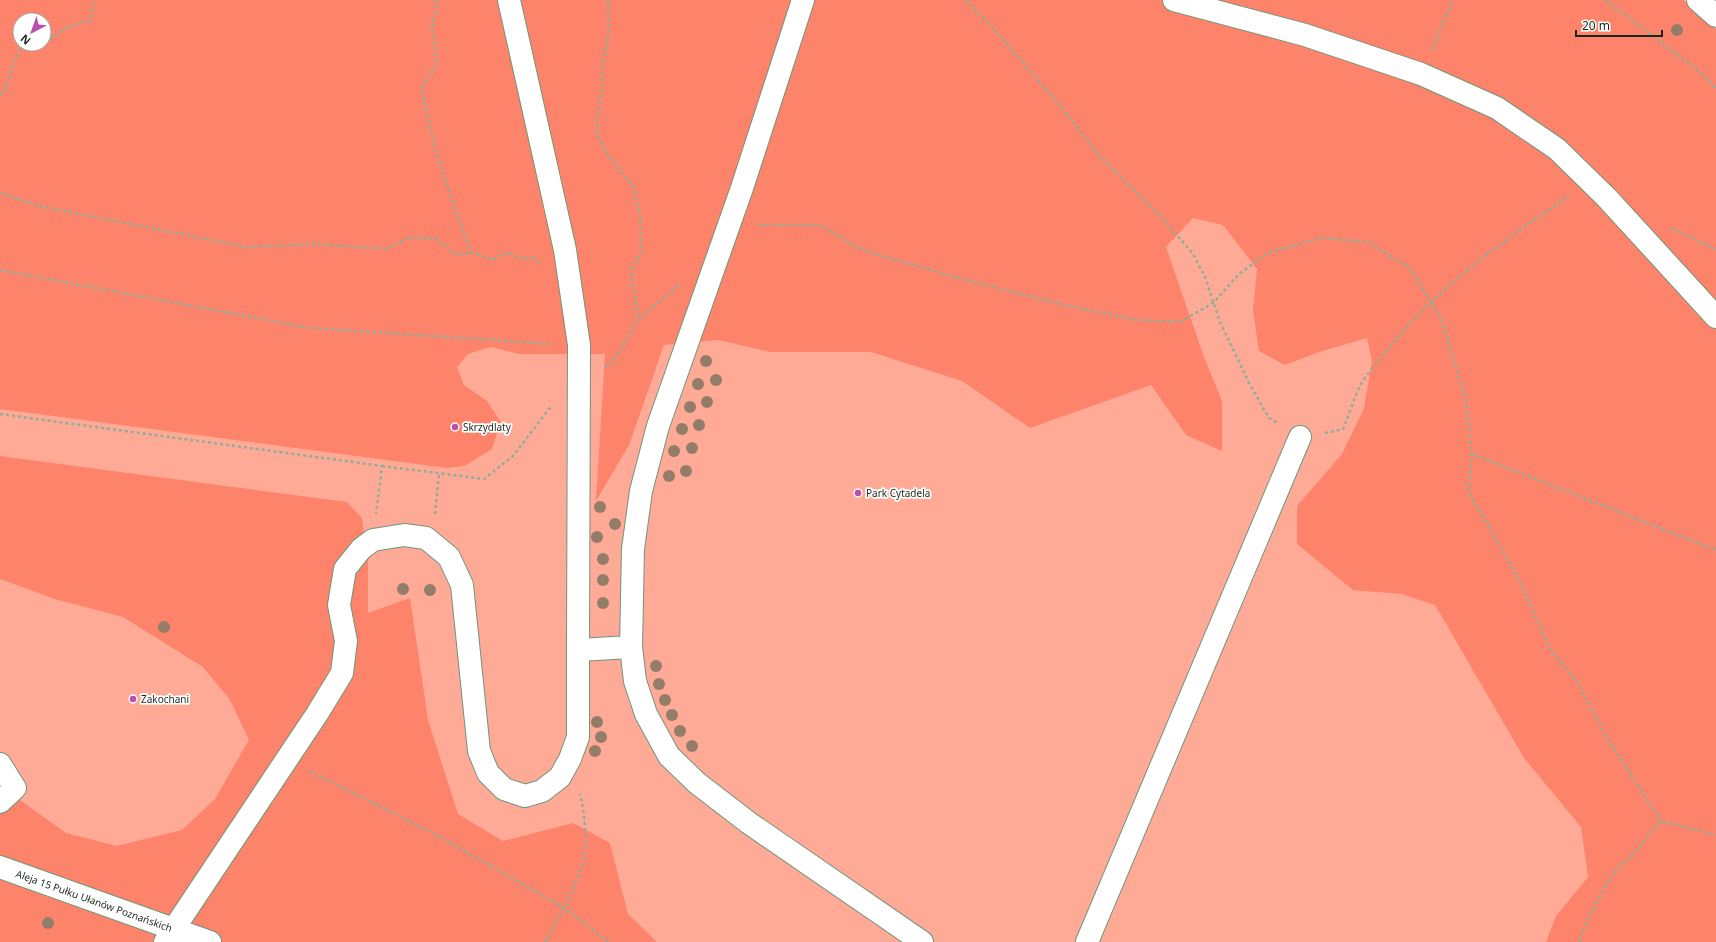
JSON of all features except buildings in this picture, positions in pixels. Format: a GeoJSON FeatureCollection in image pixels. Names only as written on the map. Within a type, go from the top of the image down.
{"type":"FeatureCollection","features":[{"type":"Feature","properties":{"kind":"street"},"geometry":{"type":"LineString","coordinates":[[169,935],[287,760],[342,672],[346,641],[339,605],[345,569],[361,549],[373,540],[404,535],[426,538],[449,557],[462,585],[479,751],[488,773],[504,788],[525,796],[542,791],[560,777],[570,759],[578,736],[579,346],[565,250],[509,0]]}},
{"type":"Feature","properties":{"kind":"street"},"geometry":{"type":"LineString","coordinates":[[803,0],[723,241],[658,426],[641,491],[633,549],[631,647],[635,681],[646,714],[670,756],[697,783],[749,823],[922,942]]}},
{"type":"Feature","properties":{"kind":"street"},"geometry":{"type":"LineString","coordinates":[[1174,0],[1305,35],[1421,74],[1497,108],[1557,149],[1608,198],[1716,316]]}},
{"type":"Feature","properties":{"kind":"street"},"geometry":{"type":"LineString","coordinates":[[1698,0],[1716,16]]}},
{"type":"Feature","properties":{"kind":"street"},"geometry":{"type":"LineString","coordinates":[[1087,942],[1300,437]]}},
{"type":"Feature","properties":{"kind":"street"},"geometry":{"type":"LineString","coordinates":[[578,650],[631,647]]}},
{"type":"Feature","properties":{"kind":"street"},"geometry":{"type":"LineString","coordinates":[[0,764],[15,788],[0,802]]}},
{"type":"Feature","properties":{"kind":"street","name":"Aleja 15 Pułku Ułanów Poznańskich"},"geometry":{"type":"LineString","coordinates":[[0,867],[169,935],[210,942]]}},
{"type":"Feature","properties":{"kind":"path"},"geometry":{"type":"LineString","coordinates":[[52,38],[69,26],[90,21],[94,0]]}},
{"type":"Feature","properties":{"kind":"path"},"geometry":{"type":"LineString","coordinates":[[436,0],[437,6],[432,30],[437,64],[422,86],[426,119],[432,131],[443,176],[471,252]]}},
{"type":"Feature","properties":{"kind":"path"},"geometry":{"type":"LineString","coordinates":[[608,0],[609,26],[607,45],[602,64],[604,84],[598,121],[598,137],[609,156],[633,186],[640,215],[641,251],[631,272],[638,320]]}},
{"type":"Feature","properties":{"kind":"path"},"geometry":{"type":"LineString","coordinates":[[966,0],[995,30],[1063,109],[1097,153],[1165,221],[1193,254],[1205,277],[1220,322],[1250,385],[1269,418],[1300,437],[1343,429],[1361,384],[1397,336],[1431,302],[1464,274],[1523,228],[1590,182]]}},
{"type":"Feature","properties":{"kind":"path"},"geometry":{"type":"LineString","coordinates":[[1421,74],[1453,0]]}},
{"type":"Feature","properties":{"kind":"path"},"geometry":{"type":"LineString","coordinates":[[1605,0],[1700,72],[1716,88]]}},
{"type":"Feature","properties":{"kind":"path"},"geometry":{"type":"LineString","coordinates":[[0,94],[5,91],[15,58],[19,52]]}},
{"type":"Feature","properties":{"kind":"path"},"geometry":{"type":"LineString","coordinates":[[0,193],[40,206],[247,247],[313,244],[385,249],[411,238],[437,239],[450,251],[458,255],[471,252],[492,260],[507,252],[521,259],[533,257],[543,266]]}},
{"type":"Feature","properties":{"kind":"path"},"geometry":{"type":"LineString","coordinates":[[723,241],[736,228],[761,224],[821,225],[856,247],[962,279],[1056,303],[1137,320],[1180,322],[1213,303],[1239,274],[1268,253],[1321,238],[1368,242],[1411,269],[1442,321],[1466,401],[1472,454],[1468,492],[1517,576],[1551,650],[1577,682],[1604,733],[1661,821],[1716,835]]}},
{"type":"Feature","properties":{"kind":"path"},"geometry":{"type":"LineString","coordinates":[[0,270],[310,328],[579,346]]}},
{"type":"Feature","properties":{"kind":"path"},"geometry":{"type":"LineString","coordinates":[[579,370],[597,372],[613,362],[638,320],[685,279]]}},
{"type":"Feature","properties":{"kind":"path"},"geometry":{"type":"LineString","coordinates":[[0,414],[484,479],[513,456],[555,401]]}},
{"type":"Feature","properties":{"kind":"path"},"geometry":{"type":"LineString","coordinates":[[1472,454],[1716,550]]}},
{"type":"Feature","properties":{"kind":"path"},"geometry":{"type":"LineString","coordinates":[[373,540],[382,466]]}},
{"type":"Feature","properties":{"kind":"path"},"geometry":{"type":"LineString","coordinates":[[431,543],[439,473]]}},
{"type":"Feature","properties":{"kind":"path"},"geometry":{"type":"LineString","coordinates":[[287,760],[438,836],[563,907],[608,942]]}},
{"type":"Feature","properties":{"kind":"path"},"geometry":{"type":"LineString","coordinates":[[545,942],[579,874],[585,851],[580,796]]}},
{"type":"Feature","properties":{"kind":"path"},"geometry":{"type":"LineString","coordinates":[[1579,942],[1587,920],[1611,876],[1632,855],[1661,821]]}},
{"type":"Feature","properties":{"kind":"shaded area","name":"Park Cytadela"},"geometry":{"type":"Polygon","coordinates":[[[0,0],[1684,0],[1716,29],[1716,942],[0,942],[0,0]]]}},
{"type":"Feature","properties":{"kind":"shaded area"},"geometry":{"type":"Polygon","coordinates":[[[0,0],[1684,0],[1716,29],[1716,942],[1546,942],[1556,916],[1588,877],[1581,827],[1524,758],[1435,605],[1401,594],[1353,590],[1297,544],[1297,506],[1342,454],[1364,408],[1372,361],[1367,338],[1322,351],[1285,365],[1259,351],[1253,310],[1257,269],[1223,225],[1193,218],[1166,247],[1204,357],[1222,401],[1222,451],[1186,435],[1151,385],[1030,428],[962,381],[871,352],[771,352],[718,340],[664,345],[629,445],[596,501],[605,354],[519,354],[491,347],[468,354],[457,367],[464,385],[487,401],[501,422],[492,449],[464,466],[447,468],[0,409],[0,0]]]}},
{"type":"Feature","properties":{"kind":"shaded area"},"geometry":{"type":"Polygon","coordinates":[[[0,456],[347,502],[362,518],[368,562],[368,613],[410,598],[428,720],[458,814],[503,841],[573,823],[610,843],[628,914],[657,942],[0,942],[0,780],[6,790],[66,833],[117,846],[182,830],[215,799],[249,740],[230,700],[203,667],[123,617],[55,599],[0,579],[0,456]]]}},
{"type":"Feature","properties":{"kind":"place","name":"Skrzydlaty"},"geometry":{"type":"Point","coordinates":[455,427]}},
{"type":"Feature","properties":{"kind":"place","name":"Park Cytadela"},"geometry":{"type":"Point","coordinates":[858,493]}},
{"type":"Feature","properties":{"kind":"place","name":"Zakochani"},"geometry":{"type":"Point","coordinates":[133,699]}}]}
